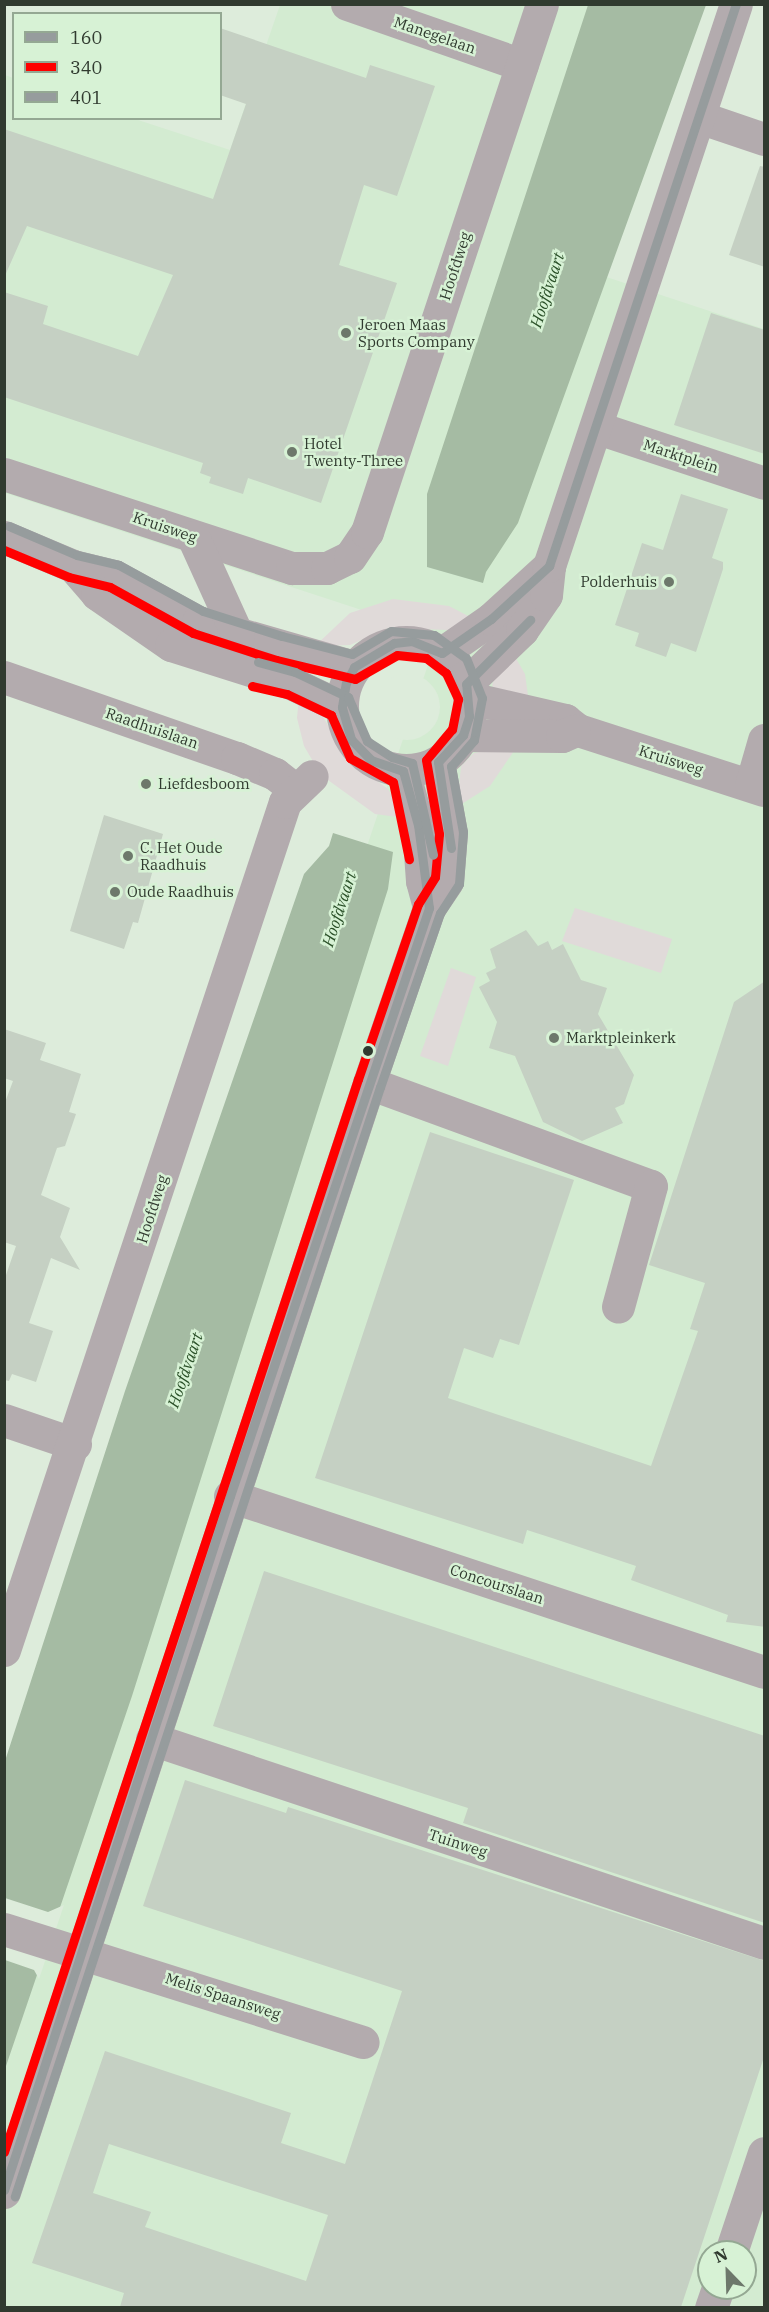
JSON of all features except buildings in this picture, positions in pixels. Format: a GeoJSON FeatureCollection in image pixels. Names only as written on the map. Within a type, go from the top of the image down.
{"type":"FeatureCollection","features":[{"type":"Feature","properties":{"kind":"street","name":"Manegelaan"},"geometry":{"type":"LineString","coordinates":[[347,4],[522,65]]}},
{"type":"Feature","properties":{"kind":"street","name":"Hoofdweg"},"geometry":{"type":"LineString","coordinates":[[339,563],[367,532],[543,4]]}},
{"type":"Feature","properties":{"kind":"street"},"geometry":{"type":"LineString","coordinates":[[468,691],[442,653],[412,642],[394,643],[354,667],[342,707],[345,725],[358,749],[388,769],[403,771],[438,762],[463,735],[468,691],[532,618],[546,595],[549,566],[598,428],[736,4]]}},
{"type":"Feature","properties":{"kind":"street"},"geometry":{"type":"LineString","coordinates":[[699,117],[765,139]]}},
{"type":"Feature","properties":{"kind":"street","name":"Marktplein"},"geometry":{"type":"LineString","coordinates":[[598,428],[765,483]]}},
{"type":"Feature","properties":{"kind":"street","name":"Kruisweg"},"geometry":{"type":"LineString","coordinates":[[4,474],[292,568],[339,563]]}},
{"type":"Feature","properties":{"kind":"street"},"geometry":{"type":"LineString","coordinates":[[4,537],[73,566],[114,576],[198,622],[238,636],[354,667]]}},
{"type":"Feature","properties":{"kind":"street"},"geometry":{"type":"LineString","coordinates":[[193,537],[238,636]]}},
{"type":"Feature","properties":{"kind":"street"},"geometry":{"type":"LineString","coordinates":[[73,566],[97,594],[171,645],[291,683],[342,707]]}},
{"type":"Feature","properties":{"kind":"street"},"geometry":{"type":"LineString","coordinates":[[442,653],[491,619],[549,566]]}},
{"type":"Feature","properties":{"kind":"street","name":"Raadhuislaan"},"geometry":{"type":"LineString","coordinates":[[4,677],[303,782]]}},
{"type":"Feature","properties":{"kind":"street","name":"Kruisweg"},"geometry":{"type":"LineString","coordinates":[[468,691],[565,720],[578,729],[758,788]]}},
{"type":"Feature","properties":{"kind":"street"},"geometry":{"type":"LineString","coordinates":[[463,735],[562,736],[578,729]]}},
{"type":"Feature","properties":{"kind":"street"},"geometry":{"type":"LineString","coordinates":[[758,788],[765,740]]}},
{"type":"Feature","properties":{"kind":"street"},"geometry":{"type":"LineString","coordinates":[[4,2192],[70,1949],[152,1739],[230,1496],[429,908],[447,881],[452,852],[438,762]]}},
{"type":"Feature","properties":{"kind":"street"},"geometry":{"type":"LineString","coordinates":[[403,771],[418,825],[422,881],[429,908]]}},
{"type":"Feature","properties":{"kind":"street","name":"Hoofdweg"},"geometry":{"type":"LineString","coordinates":[[4,1650],[75,1444],[285,802],[303,782]]}},
{"type":"Feature","properties":{"kind":"street"},"geometry":{"type":"LineString","coordinates":[[369,1083],[651,1186],[618,1307]]}},
{"type":"Feature","properties":{"kind":"street"},"geometry":{"type":"LineString","coordinates":[[4,1420],[75,1444]]}},
{"type":"Feature","properties":{"kind":"street","name":"Concourslaan"},"geometry":{"type":"LineString","coordinates":[[230,1496],[765,1672]]}},
{"type":"Feature","properties":{"kind":"street","name":"Tuinweg"},"geometry":{"type":"LineString","coordinates":[[152,1739],[765,1943]]}},
{"type":"Feature","properties":{"kind":"street","name":"Melis Spaansweg"},"geometry":{"type":"LineString","coordinates":[[4,1929],[363,2042]]}},
{"type":"Feature","properties":{"kind":"street"},"geometry":{"type":"LineString","coordinates":[[734,2240],[765,2153]]}},
{"type":"Feature","properties":{"kind":"shaded area"},"geometry":{"type":"Polygon","coordinates":[[[280,5],[645,5],[564,263],[764,329],[764,2307],[5,2307],[5,1923],[438,635],[5,493],[5,75],[12,78],[12,120],[138,120],[230,150],[280,5]]]}},
{"type":"Feature","properties":{"kind":"shaded area"},"geometry":{"type":"Polygon","coordinates":[[[393,599],[449,606],[472,618],[448,630],[388,628],[350,645],[315,646],[350,613],[393,599]]]}},
{"type":"Feature","properties":{"kind":"shaded area"},"geometry":{"type":"Polygon","coordinates":[[[514,655],[525,674],[529,703],[497,694],[492,685],[497,671],[514,655]]]}},
{"type":"Feature","properties":{"kind":"shaded area"},"geometry":{"type":"Polygon","coordinates":[[[299,698],[322,715],[348,760],[388,789],[405,818],[375,814],[321,775],[304,746],[297,718],[299,698]]]}},
{"type":"Feature","properties":{"kind":"shaded area"},"geometry":{"type":"Polygon","coordinates":[[[518,745],[490,786],[457,807],[461,766],[474,753],[518,745]]]}},
{"type":"Feature","properties":{"kind":"shaded area"},"geometry":{"type":"Polygon","coordinates":[[[575,908],[672,939],[661,973],[562,941],[575,908]]]}},
{"type":"Feature","properties":{"kind":"shaded area"},"geometry":{"type":"Polygon","coordinates":[[[451,968],[476,977],[448,1066],[420,1056],[451,968]]]}},
{"type":"Feature","properties":{"kind":"water","name":"Hoofdvaart"},"geometry":{"type":"Polygon","coordinates":[[[588,5],[706,5],[518,523],[486,572],[483,583],[427,567],[427,494],[588,5]]]}},
{"type":"Feature","properties":{"kind":"water","name":"Hoofdvaart"},"geometry":{"type":"Polygon","coordinates":[[[333,833],[393,852],[388,889],[132,1696],[5,2069],[5,1761],[125,1391],[304,874],[329,846],[333,833]]]}},
{"type":"Feature","properties":{"kind":"pier"},"geometry":{"type":"Polygon","coordinates":[[[407,674],[420,677],[430,684],[437,694],[440,707],[437,720],[430,730],[420,737],[407,740],[394,737],[384,730],[377,720],[374,707],[377,694],[384,684],[394,677],[407,674]]]}},
{"type":"Feature","properties":{"kind":"pier"},"geometry":{"type":"Polygon","coordinates":[[[5,1898],[48,1912],[64,1905],[39,1979],[34,1970],[5,1960],[5,1898]]]}},
{"type":"Feature","properties":{"kind":"transit line","name":"160"},"geometry":{"type":"LineString","coordinates":[[4,2190],[230,1496],[429,908],[418,825],[403,771],[371,760],[351,739],[342,707],[346,683],[354,667],[394,643],[412,641],[442,653],[491,619],[549,566],[736,4]]}},
{"type":"Feature","properties":{"kind":"transit line","name":"401"},"geometry":{"type":"LineString","coordinates":[[9,526],[77,555],[119,565],[203,611],[282,636],[352,654],[391,631],[434,635],[466,658],[482,698],[474,740],[451,766],[463,832],[459,884],[440,913],[380,1087],[15,2196]]}},
{"type":"Feature","properties":{"kind":"transit line","name":"340"},"geometry":{"type":"LineString","coordinates":[[4,550],[69,577],[110,587],[193,633],[276,660],[355,679],[397,655],[426,658],[446,673],[458,699],[452,729],[426,760],[439,834],[435,877],[418,904],[358,1079],[4,2152]]}},
{"type":"Feature","properties":{"kind":"transit line","name":"160"},"geometry":{"type":"LineString","coordinates":[[451,848],[438,762],[463,735],[469,716],[466,684],[530,620]]}},
{"type":"Feature","properties":{"kind":"transit line","name":"401"},"geometry":{"type":"LineString","coordinates":[[258,662],[295,672],[348,697],[367,741],[392,757],[412,763],[433,855]]}},
{"type":"Feature","properties":{"kind":"transit line","name":"340"},"geometry":{"type":"LineString","coordinates":[[252,686],[287,694],[331,715],[350,758],[393,782],[409,859]]}},
{"type":"Feature","properties":{"kind":"place","name":"Jeroen Maas Sports Company"},"geometry":{"type":"Point","coordinates":[346,333]}},
{"type":"Feature","properties":{"kind":"place","name":"Hotel Twenty-Three"},"geometry":{"type":"Point","coordinates":[292,452]}},
{"type":"Feature","properties":{"kind":"place","name":"Polderhuis"},"geometry":{"type":"Point","coordinates":[669,582]}},
{"type":"Feature","properties":{"kind":"place","name":"Liefdesboom"},"geometry":{"type":"Point","coordinates":[146,784]}},
{"type":"Feature","properties":{"kind":"place","name":"C. Het Oude Raadhuis"},"geometry":{"type":"Point","coordinates":[128,856]}},
{"type":"Feature","properties":{"kind":"place","name":"Oude Raadhuis"},"geometry":{"type":"Point","coordinates":[115,892]}},
{"type":"Feature","properties":{"kind":"place","name":"Marktpleinkerk"},"geometry":{"type":"Point","coordinates":[554,1038]}}]}
